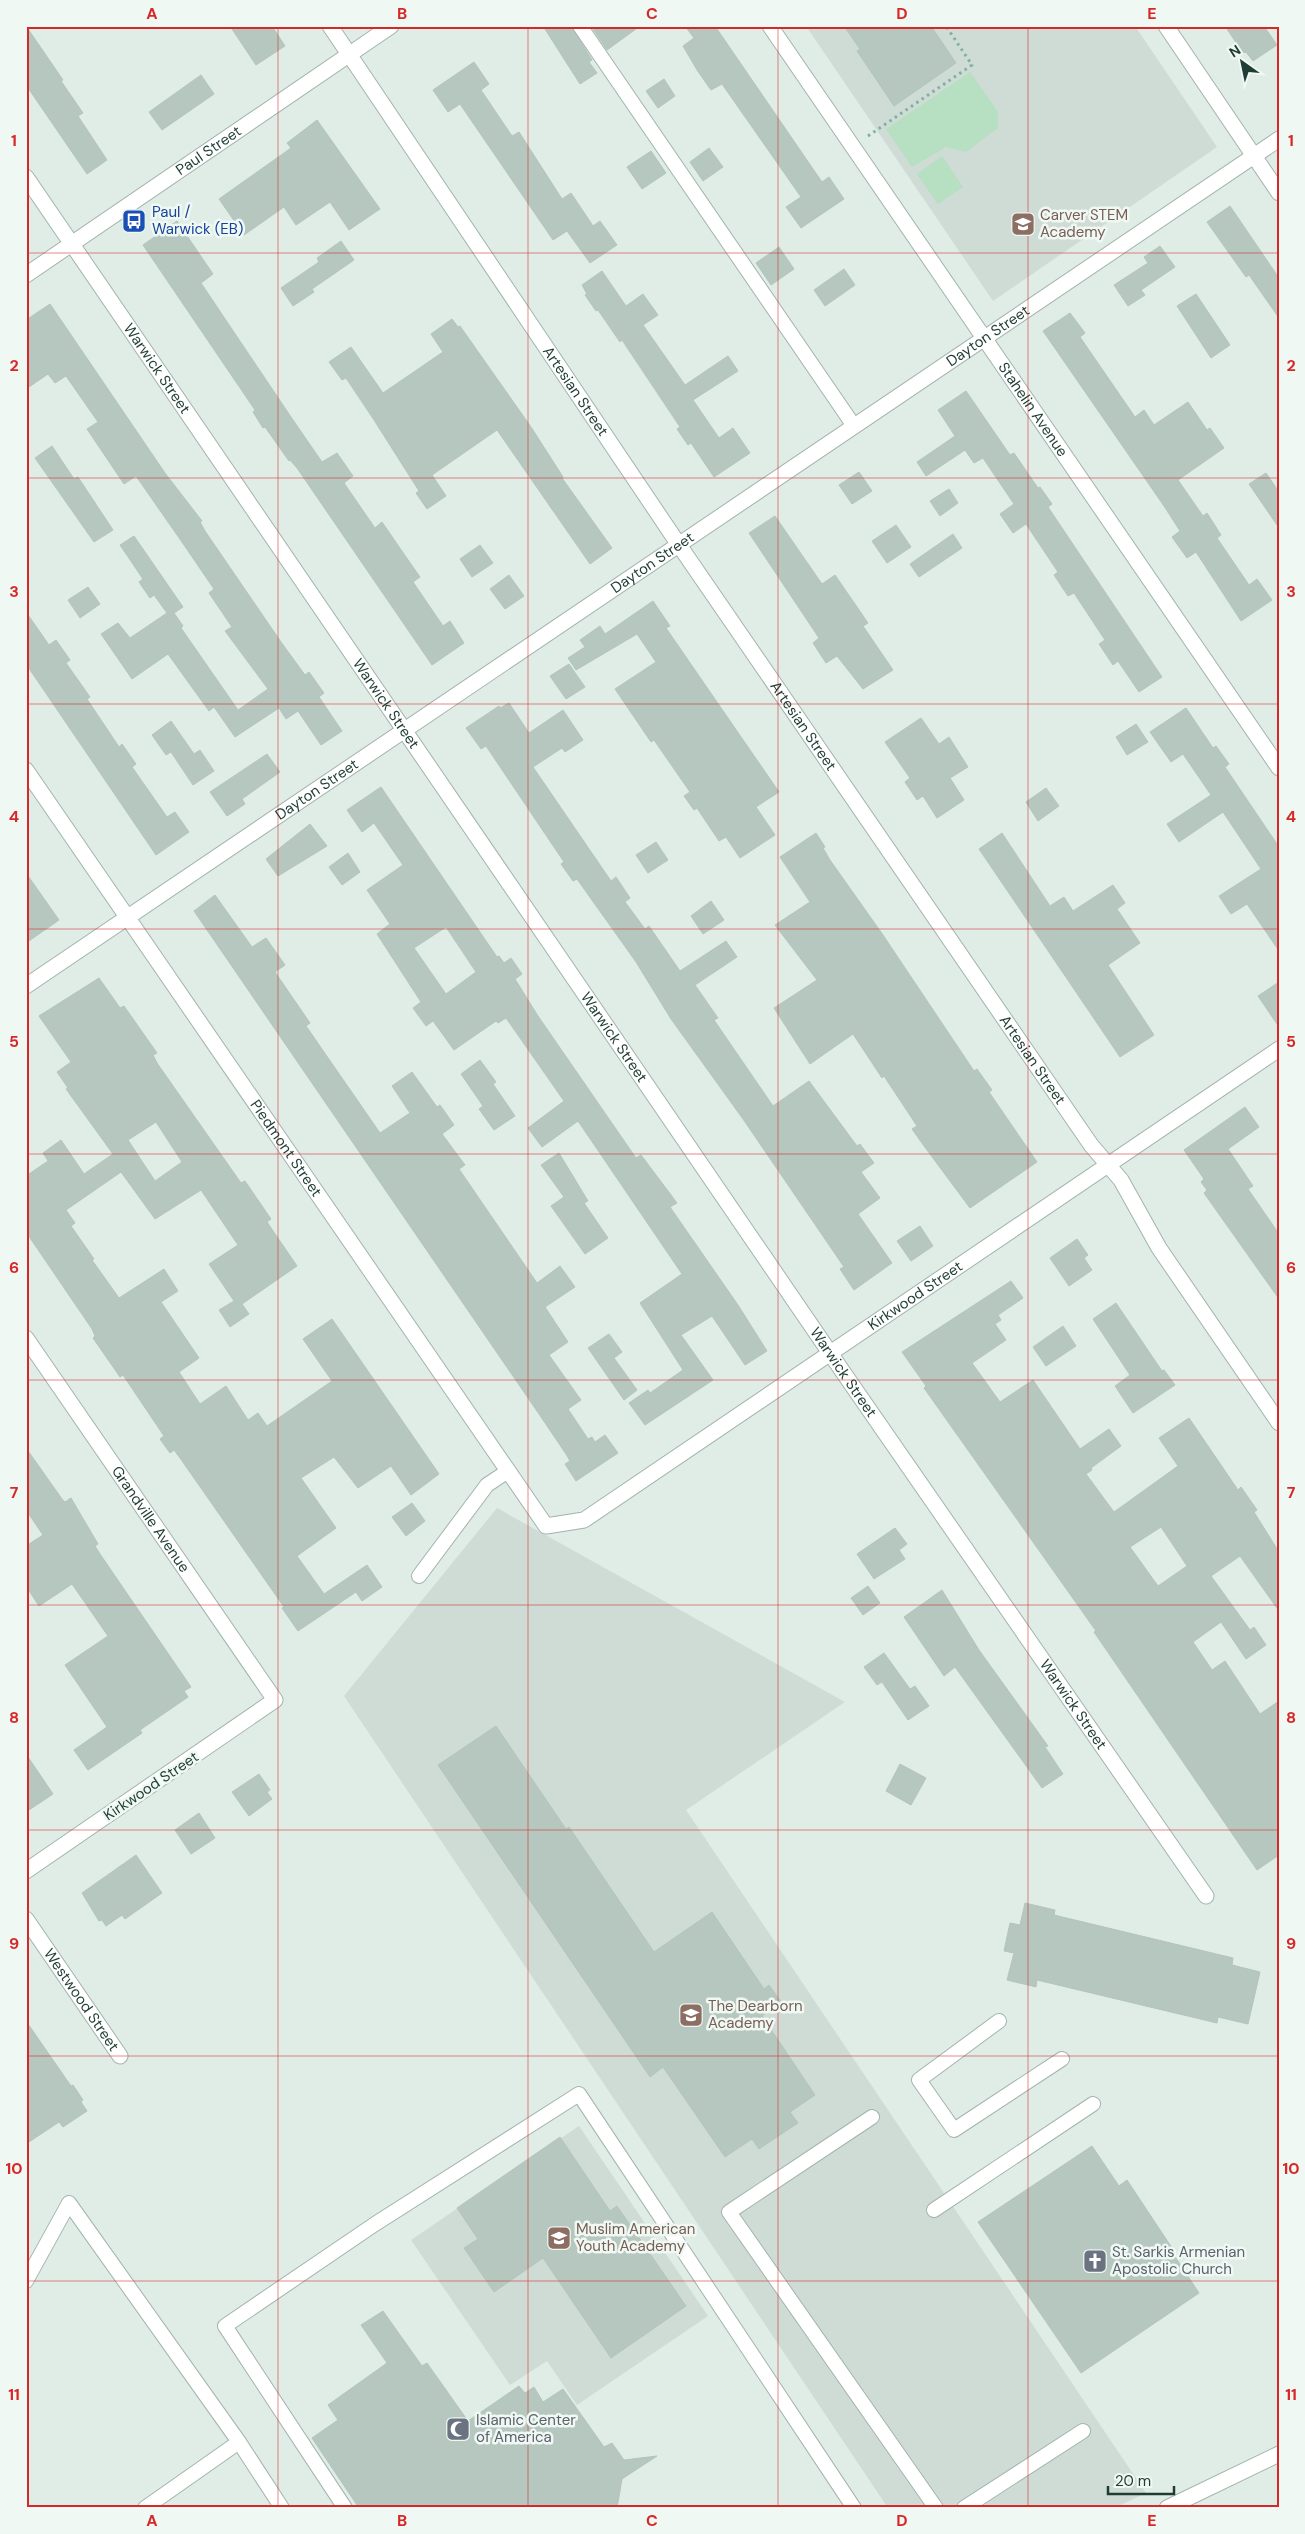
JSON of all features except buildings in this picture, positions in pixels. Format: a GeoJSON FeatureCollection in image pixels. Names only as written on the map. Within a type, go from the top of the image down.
{"type":"FeatureCollection","features":[{"type":"Feature","properties":{"kind":"street","name":"Artesian Street"},"geometry":{"type":"LineString","coordinates":[[330,26],[679,545],[1107,1165],[1121,1180],[1159,1248],[1279,1423]]}},
{"type":"Feature","properties":{"kind":"street","name":"Paul Street"},"geometry":{"type":"LineString","coordinates":[[26,275],[392,26]]}},
{"type":"Feature","properties":{"kind":"street","name":"Stahelin Avenue"},"geometry":{"type":"LineString","coordinates":[[770,26],[1279,768]]}},
{"type":"Feature","properties":{"kind":"street"},"geometry":{"type":"LineString","coordinates":[[1166,26],[1279,193]]}},
{"type":"Feature","properties":{"kind":"street","name":"Dayton Street"},"geometry":{"type":"LineString","coordinates":[[26,986],[1279,139]]}},
{"type":"Feature","properties":{"kind":"street","name":"Warwick Street"},"geometry":{"type":"LineString","coordinates":[[26,177],[830,1352],[1206,1896]]}},
{"type":"Feature","properties":{"kind":"street","name":"Piedmont Street"},"geometry":{"type":"LineString","coordinates":[[26,770],[546,1526]]}},
{"type":"Feature","properties":{"kind":"street","name":"Kirkwood Street"},"geometry":{"type":"LineString","coordinates":[[546,1526],[584,1520],[1279,1049]]}},
{"type":"Feature","properties":{"kind":"street","name":"Grandville Avenue"},"geometry":{"type":"LineString","coordinates":[[26,1338],[275,1700]]}},
{"type":"Feature","properties":{"kind":"street","name":"Kirkwood Street"},"geometry":{"type":"LineString","coordinates":[[26,1871],[275,1700]]}},
{"type":"Feature","properties":{"kind":"street","name":"Westwood Street"},"geometry":{"type":"LineString","coordinates":[[26,1918],[120,2056]]}},
{"type":"Feature","properties":{"kind":"street"},"geometry":{"type":"LineString","coordinates":[[1167,2508],[1279,2454]]}},
{"type":"Feature","properties":{"kind":"lane"},"geometry":{"type":"LineString","coordinates":[[580,26],[854,426]]}},
{"type":"Feature","properties":{"kind":"lane"},"geometry":{"type":"LineString","coordinates":[[419,1576],[487,1485],[508,1471]]}},
{"type":"Feature","properties":{"kind":"lane"},"geometry":{"type":"LineString","coordinates":[[999,2021],[918,2080],[954,2130],[1062,2059]]}},
{"type":"Feature","properties":{"kind":"lane"},"geometry":{"type":"LineString","coordinates":[[345,2508],[225,2326],[383,2220],[579,2094],[854,2508]]}},
{"type":"Feature","properties":{"kind":"lane"},"geometry":{"type":"LineString","coordinates":[[934,2210],[1093,2104]]}},
{"type":"Feature","properties":{"kind":"lane"},"geometry":{"type":"LineString","coordinates":[[872,2117],[729,2212],[936,2508]]}},
{"type":"Feature","properties":{"kind":"lane"},"geometry":{"type":"LineString","coordinates":[[26,2281],[70,2203],[239,2442],[282,2508]]}},
{"type":"Feature","properties":{"kind":"lane"},"geometry":{"type":"LineString","coordinates":[[964,2508],[1082,2431]]}},
{"type":"Feature","properties":{"kind":"lane"},"geometry":{"type":"LineString","coordinates":[[145,2508],[239,2442]]}},
{"type":"Feature","properties":{"kind":"path"},"geometry":{"type":"LineString","coordinates":[[853,146],[972,65],[946,26]]}},
{"type":"Feature","properties":{"kind":"shaded area","name":"Carver STEM Academy"},"geometry":{"type":"Polygon","coordinates":[[[806,26],[1135,26],[1217,147],[993,301],[806,26]]]}},
{"type":"Feature","properties":{"kind":"shaded area","name":"The Dearborn Academy"},"geometry":{"type":"Polygon","coordinates":[[[497,1508],[845,1702],[686,1810],[1146,2493],[1114,2508],[888,2508],[344,1696],[497,1508]]]}},
{"type":"Feature","properties":{"kind":"shaded area"},"geometry":{"type":"Polygon","coordinates":[[[579,2126],[708,2316],[577,2405],[547,2361],[510,2385],[411,2240],[579,2126]]]}},
{"type":"Feature","properties":{"kind":"green space"},"geometry":{"type":"Polygon","coordinates":[[[970,72],[998,112],[998,128],[966,152],[946,147],[912,167],[886,129],[970,72]]]}},
{"type":"Feature","properties":{"kind":"green space"},"geometry":{"type":"Polygon","coordinates":[[[942,156],[963,187],[938,204],[917,174],[942,156]]]}},
{"type":"Feature","properties":{"kind":"place","name":"Paul / Warwick (EB)"},"geometry":{"type":"Point","coordinates":[134,221]}},
{"type":"Feature","properties":{"kind":"place","name":"Carver STEM Academy"},"geometry":{"type":"Point","coordinates":[1023,224]}},
{"type":"Feature","properties":{"kind":"place","name":"The Dearborn Academy"},"geometry":{"type":"Point","coordinates":[691,2015]}},
{"type":"Feature","properties":{"kind":"place","name":"Muslim American Youth Academy"},"geometry":{"type":"Point","coordinates":[559,2238]}},
{"type":"Feature","properties":{"kind":"place","name":"St. Sarkis Armenian Apostolic Church"},"geometry":{"type":"Point","coordinates":[1095,2261]}},
{"type":"Feature","properties":{"kind":"place","name":"Islamic Center of America"},"geometry":{"type":"Point","coordinates":[458,2429]}}]}
